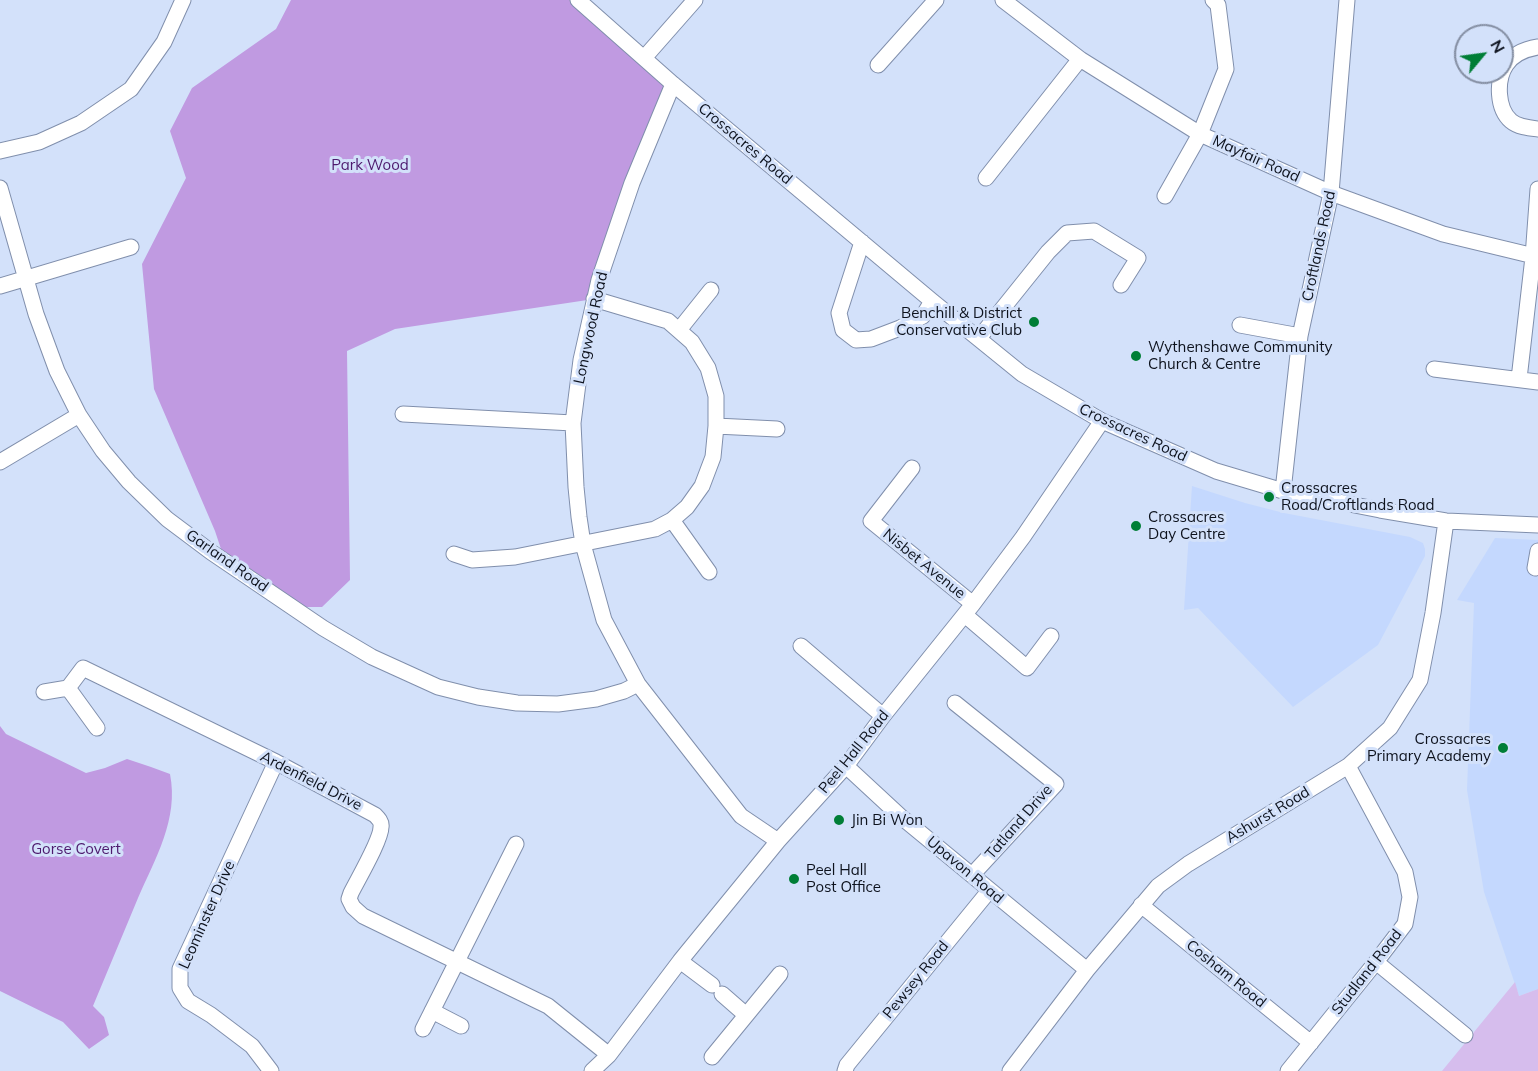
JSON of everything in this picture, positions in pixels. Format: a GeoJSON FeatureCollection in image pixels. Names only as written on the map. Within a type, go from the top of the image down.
{"type":"FeatureCollection","features":[{"type":"Feature","properties":{"kind":"street"},"geometry":{"type":"LineString","coordinates":[[0,151],[39,142],[81,123],[131,89],[164,42],[183,0]]}},
{"type":"Feature","properties":{"kind":"street","name":"Crossacres Road"},"geometry":{"type":"LineString","coordinates":[[578,0],[672,84],[932,301],[1030,379],[1101,421],[1216,471],[1283,491],[1446,521],[1538,525]]}},
{"type":"Feature","properties":{"kind":"street"},"geometry":{"type":"LineString","coordinates":[[644,58],[695,0]]}},
{"type":"Feature","properties":{"kind":"street"},"geometry":{"type":"LineString","coordinates":[[878,65],[936,0]]}},
{"type":"Feature","properties":{"kind":"street","name":"Mayfair Road"},"geometry":{"type":"LineString","coordinates":[[1003,0],[1080,59],[1200,134],[1331,193],[1443,234],[1535,257]]}},
{"type":"Feature","properties":{"kind":"street"},"geometry":{"type":"LineString","coordinates":[[1165,196],[1200,134],[1226,69],[1218,5],[1213,0]]}},
{"type":"Feature","properties":{"kind":"street","name":"Croftlands Road"},"geometry":{"type":"LineString","coordinates":[[1283,491],[1300,336],[1331,193],[1347,0]]}},
{"type":"Feature","properties":{"kind":"street"},"geometry":{"type":"LineString","coordinates":[[1538,47],[1516,54],[1506,65],[1500,79],[1499,96],[1503,110],[1512,122],[1527,128],[1538,129]]}},
{"type":"Feature","properties":{"kind":"street"},"geometry":{"type":"LineString","coordinates":[[987,178],[1080,59]]}},
{"type":"Feature","properties":{"kind":"street","name":"Longwood Road"},"geometry":{"type":"LineString","coordinates":[[672,84],[632,183],[594,299],[581,360],[573,423],[576,487],[583,544],[603,620],[638,684],[741,816],[778,841]]}},
{"type":"Feature","properties":{"kind":"street","name":"Garland Road"},"geometry":{"type":"LineString","coordinates":[[0,188],[36,314],[57,371],[80,415],[103,451],[122,474],[167,519],[211,552],[323,628],[372,657],[438,687],[478,697],[517,703],[558,704],[596,699],[624,691],[638,684]]}},
{"type":"Feature","properties":{"kind":"street"},"geometry":{"type":"LineString","coordinates":[[1519,379],[1535,257],[1538,189]]}},
{"type":"Feature","properties":{"kind":"street"},"geometry":{"type":"LineString","coordinates":[[979,338],[1048,252],[1067,233],[1094,231],[1138,258],[1121,285]]}},
{"type":"Feature","properties":{"kind":"street"},"geometry":{"type":"LineString","coordinates":[[862,242],[839,313],[843,330],[856,340],[871,339],[923,316],[932,301]]}},
{"type":"Feature","properties":{"kind":"street"},"geometry":{"type":"LineString","coordinates":[[0,286],[131,247]]}},
{"type":"Feature","properties":{"kind":"street"},"geometry":{"type":"LineString","coordinates":[[679,330],[711,290]]}},
{"type":"Feature","properties":{"kind":"street"},"geometry":{"type":"LineString","coordinates":[[454,554],[472,560],[515,557],[655,529],[672,520],[687,507],[702,486],[713,457],[716,426],[716,396],[708,368],[692,342],[668,321],[594,299]]}},
{"type":"Feature","properties":{"kind":"street"},"geometry":{"type":"LineString","coordinates":[[1240,325],[1300,336]]}},
{"type":"Feature","properties":{"kind":"street"},"geometry":{"type":"LineString","coordinates":[[1434,369],[1538,382]]}},
{"type":"Feature","properties":{"kind":"street"},"geometry":{"type":"LineString","coordinates":[[403,414],[573,423]]}},
{"type":"Feature","properties":{"kind":"street"},"geometry":{"type":"LineString","coordinates":[[0,462],[80,415]]}},
{"type":"Feature","properties":{"kind":"street","name":"Peel Hall Road"},"geometry":{"type":"LineString","coordinates":[[592,1071],[609,1055],[680,961],[778,841],[846,766],[969,609],[1023,537],[1101,421]]}},
{"type":"Feature","properties":{"kind":"street"},"geometry":{"type":"LineString","coordinates":[[716,426],[777,429]]}},
{"type":"Feature","properties":{"kind":"street","name":"Nisbet Avenue"},"geometry":{"type":"LineString","coordinates":[[912,468],[871,521],[969,609]]}},
{"type":"Feature","properties":{"kind":"street"},"geometry":{"type":"LineString","coordinates":[[672,520],[710,572]]}},
{"type":"Feature","properties":{"kind":"street","name":"Ashurst Road"},"geometry":{"type":"LineString","coordinates":[[1010,1071],[1087,970],[1158,886],[1188,864],[1348,766],[1390,728],[1420,680],[1446,521]]}},
{"type":"Feature","properties":{"kind":"street"},"geometry":{"type":"LineString","coordinates":[[1535,568],[1538,551]]}},
{"type":"Feature","properties":{"kind":"street"},"geometry":{"type":"LineString","coordinates":[[969,609],[1027,668],[1051,636]]}},
{"type":"Feature","properties":{"kind":"street"},"geometry":{"type":"LineString","coordinates":[[801,646],[884,716]]}},
{"type":"Feature","properties":{"kind":"street","name":"Ardenfield Drive"},"geometry":{"type":"LineString","coordinates":[[68,688],[83,668],[276,762],[375,814],[382,827],[349,899],[353,907],[363,916],[548,1006],[609,1055]]}},
{"type":"Feature","properties":{"kind":"street"},"geometry":{"type":"LineString","coordinates":[[44,692],[68,688],[97,728]]}},
{"type":"Feature","properties":{"kind":"street","name":"Tatland Drive"},"geometry":{"type":"LineString","coordinates":[[955,703],[1056,784],[972,875]]}},
{"type":"Feature","properties":{"kind":"street","name":"Leominster Drive"},"geometry":{"type":"LineString","coordinates":[[271,1071],[252,1046],[188,1001],[180,988],[180,969],[276,762]]}},
{"type":"Feature","properties":{"kind":"street","name":"Upavon Road"},"geometry":{"type":"LineString","coordinates":[[846,766],[900,816],[1087,970]]}},
{"type":"Feature","properties":{"kind":"street","name":"Studland Road"},"geometry":{"type":"LineString","coordinates":[[1288,1071],[1405,924],[1410,897],[1405,872],[1348,766]]}},
{"type":"Feature","properties":{"kind":"street"},"geometry":{"type":"LineString","coordinates":[[423,1029],[516,844]]}},
{"type":"Feature","properties":{"kind":"street","name":"Pewsey Road"},"geometry":{"type":"LineString","coordinates":[[845,1071],[847,1065],[989,891]]}},
{"type":"Feature","properties":{"kind":"street","name":"Cosham Road"},"geometry":{"type":"LineString","coordinates":[[1141,905],[1311,1043]]}},
{"type":"Feature","properties":{"kind":"street"},"geometry":{"type":"LineString","coordinates":[[680,961],[746,1015]]}},
{"type":"Feature","properties":{"kind":"street"},"geometry":{"type":"LineString","coordinates":[[1376,962],[1465,1035]]}},
{"type":"Feature","properties":{"kind":"street"},"geometry":{"type":"LineString","coordinates":[[712,1057],[780,974]]}},
{"type":"Feature","properties":{"kind":"street"},"geometry":{"type":"LineString","coordinates":[[432,1011],[461,1026]]}},
{"type":"Feature","properties":{"kind":"shaded area"},"geometry":{"type":"Polygon","coordinates":[[[1192,486],[1284,513],[1410,537],[1423,543],[1425,556],[1378,645],[1293,707],[1198,608],[1184,610],[1192,486]]]}},
{"type":"Feature","properties":{"kind":"shaded area","name":"Crossacres Primary Academy"},"geometry":{"type":"Polygon","coordinates":[[[1495,538],[1538,540],[1538,989],[1519,996],[1484,892],[1467,790],[1474,603],[1457,600],[1495,538]]]}},
{"type":"Feature","properties":{"kind":"shaded area"},"geometry":{"type":"Polygon","coordinates":[[[1515,982],[1519,996],[1538,989],[1538,1071],[1442,1071],[1515,982]]]}},
{"type":"Feature","properties":{"kind":"green space","name":"Park Wood"},"geometry":{"type":"Polygon","coordinates":[[[291,0],[574,0],[673,84],[594,299],[395,329],[347,351],[350,580],[322,607],[302,607],[223,555],[215,531],[154,389],[142,264],[186,178],[170,131],[192,88],[276,29],[291,0]]]}},
{"type":"Feature","properties":{"kind":"green space","name":"Gorse Covert"},"geometry":{"type":"Polygon","coordinates":[[[0,726],[6,734],[86,773],[127,759],[170,774],[171,807],[164,838],[93,1006],[104,1017],[109,1035],[89,1049],[63,1022],[0,991],[0,726]]]}},
{"type":"Feature","properties":{"kind":"place","name":"Benchill & District Conservative Club"},"geometry":{"type":"Point","coordinates":[1034,322]}},
{"type":"Feature","properties":{"kind":"place","name":"Wythenshawe Community Church & Centre"},"geometry":{"type":"Point","coordinates":[1136,356]}},
{"type":"Feature","properties":{"kind":"place","name":"Crossacres Road/Croftlands Road"},"geometry":{"type":"Point","coordinates":[1269,497]}},
{"type":"Feature","properties":{"kind":"place","name":"Crossacres Day Centre"},"geometry":{"type":"Point","coordinates":[1136,526]}},
{"type":"Feature","properties":{"kind":"place","name":"Crossacres Primary Academy"},"geometry":{"type":"Point","coordinates":[1503,748]}},
{"type":"Feature","properties":{"kind":"place","name":"Jin Bi Won"},"geometry":{"type":"Point","coordinates":[839,820]}},
{"type":"Feature","properties":{"kind":"place","name":"Peel Hall Post Office"},"geometry":{"type":"Point","coordinates":[794,879]}}]}
